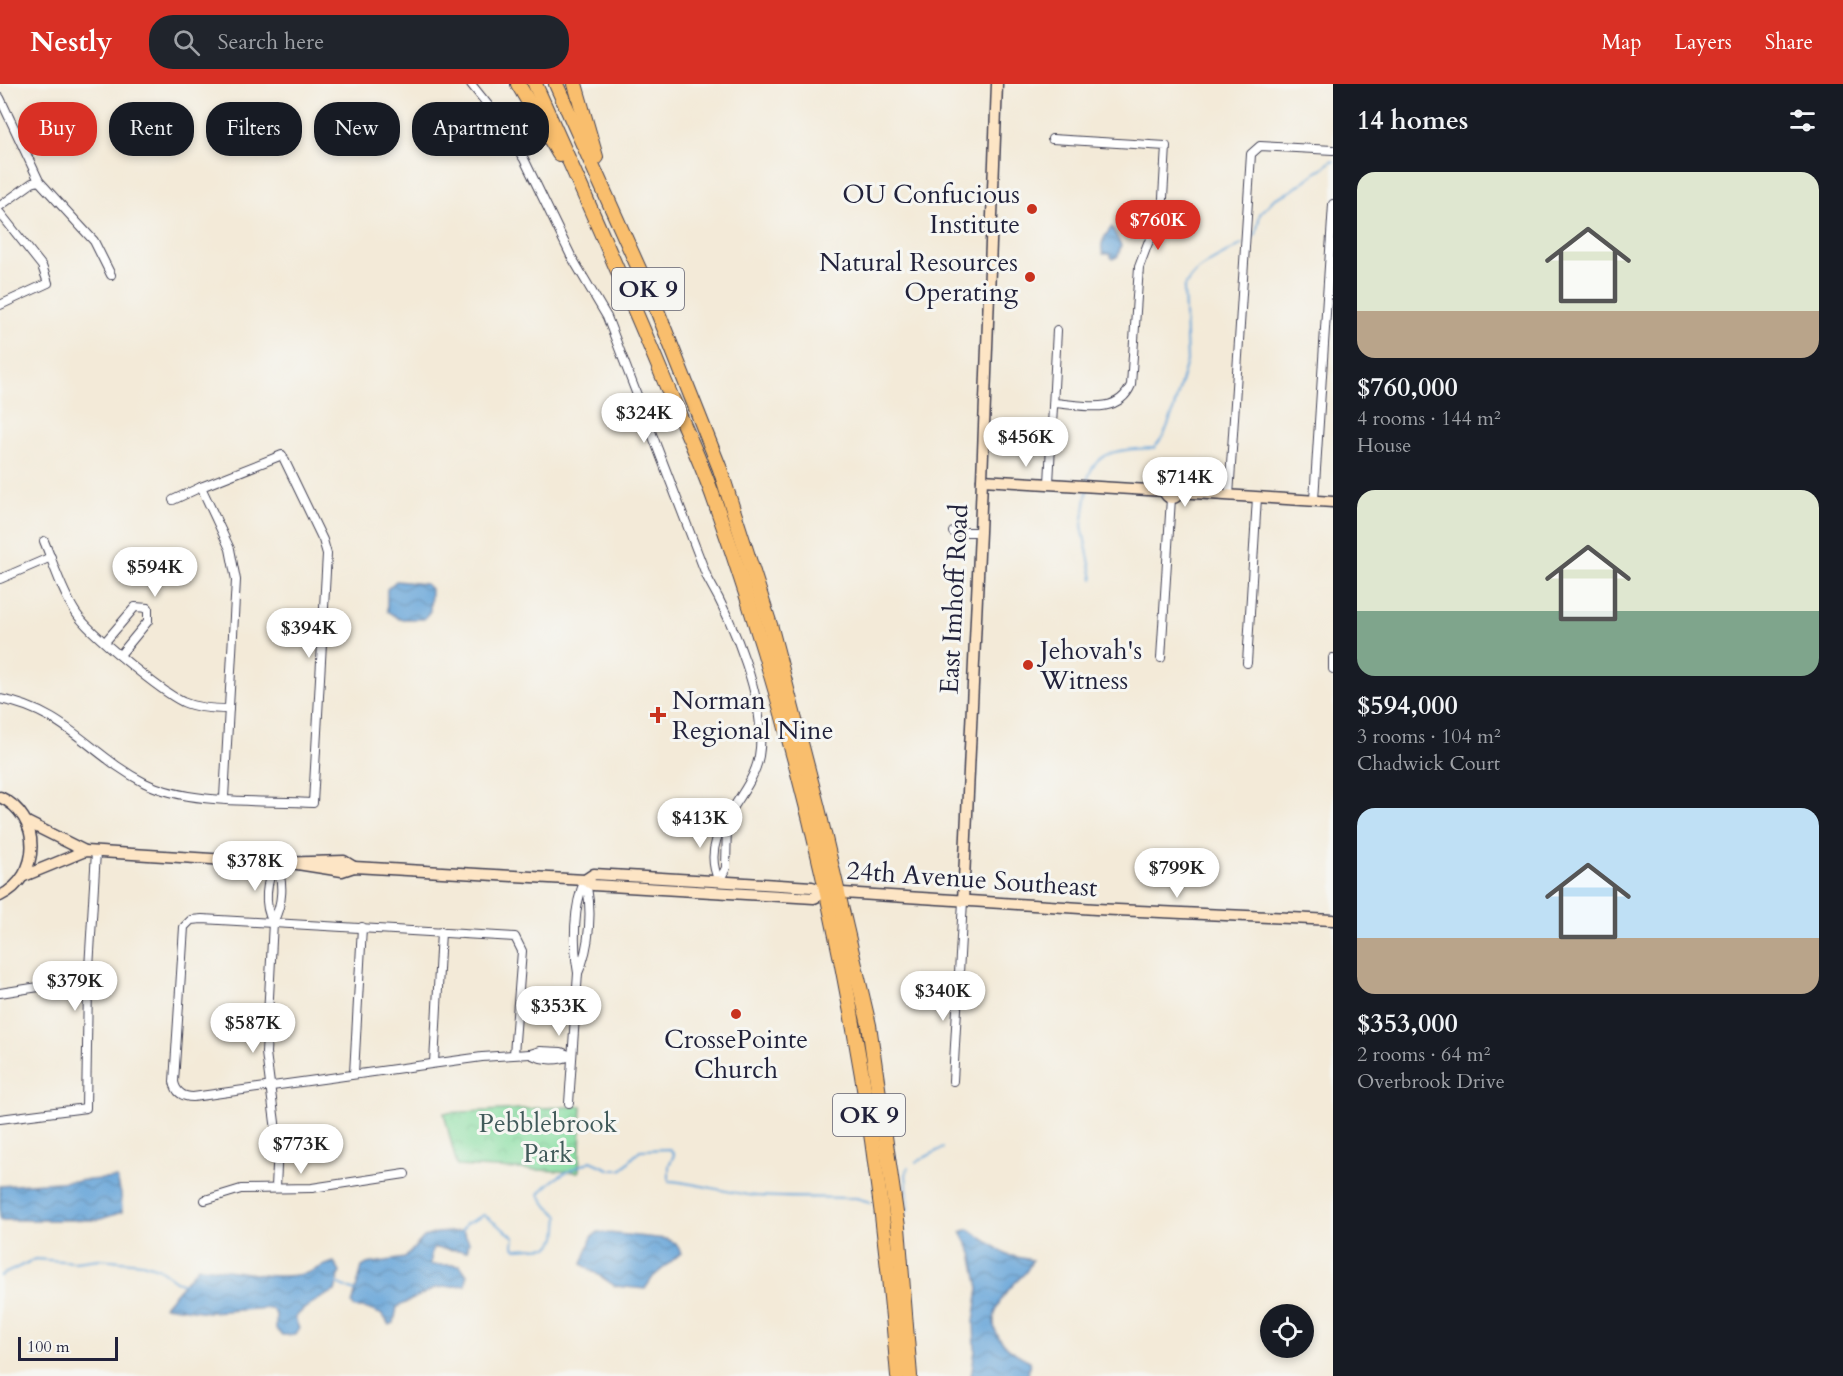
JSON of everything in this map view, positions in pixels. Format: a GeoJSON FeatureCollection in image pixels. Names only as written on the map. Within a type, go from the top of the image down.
{"type":"FeatureCollection","features":[{"type":"Feature","properties":{"kind":"highway"},"geometry":{"type":"LineString","coordinates":[[518,84],[589,205]]}},
{"type":"Feature","properties":{"kind":"highway","name":"OK 9"},"geometry":{"type":"LineString","coordinates":[[535,84],[714,498],[795,758],[830,892],[869,1025],[898,1227],[910,1376]]}},
{"type":"Feature","properties":{"kind":"highway","name":"OK 9"},"geometry":{"type":"LineString","coordinates":[[556,84],[663,324],[730,497],[771,628],[830,892],[867,1102],[891,1278],[898,1376]]}},
{"type":"Feature","properties":{"kind":"highway"},"geometry":{"type":"LineString","coordinates":[[575,84],[606,195]]}},
{"type":"Feature","properties":{"kind":"street"},"geometry":{"type":"LineString","coordinates":[[471,84],[492,110],[524,159],[571,256],[607,317],[707,577],[728,614],[738,639],[760,720],[761,737],[755,769],[716,837],[712,866],[719,882]]}},
{"type":"Feature","properties":{"kind":"street","name":"East Imhoff Road"},"geometry":{"type":"LineString","coordinates":[[952,1081],[963,901],[980,532],[997,84]]}},
{"type":"Feature","properties":{"kind":"street"},"geometry":{"type":"LineString","coordinates":[[0,98],[39,181],[94,241],[111,275]]}},
{"type":"Feature","properties":{"kind":"street"},"geometry":{"type":"LineString","coordinates":[[1052,139],[1166,146],[1162,215],[1158,229],[1148,243],[1139,267],[1131,385],[1122,400],[1105,407],[1054,403]]}},
{"type":"Feature","properties":{"kind":"street"},"geometry":{"type":"LineString","coordinates":[[1229,496],[1249,159],[1260,146],[1333,150]]}},
{"type":"Feature","properties":{"kind":"street"},"geometry":{"type":"LineString","coordinates":[[0,206],[32,183],[39,181]]}},
{"type":"Feature","properties":{"kind":"street"},"geometry":{"type":"LineString","coordinates":[[1314,500],[1333,204]]}},
{"type":"Feature","properties":{"kind":"street"},"geometry":{"type":"LineString","coordinates":[[0,213],[42,266],[48,284],[0,305]]}},
{"type":"Feature","properties":{"kind":"street"},"geometry":{"type":"LineString","coordinates":[[1049,483],[1058,330]]}},
{"type":"Feature","properties":{"kind":"street"},"geometry":{"type":"LineString","coordinates":[[0,699],[26,704],[51,716],[122,770],[152,786],[185,796],[313,803],[327,554],[323,540],[282,455],[173,500]]}},
{"type":"Feature","properties":{"kind":"street"},"geometry":{"type":"LineString","coordinates":[[982,480],[1091,486],[1171,494],[1333,502]]}},
{"type":"Feature","properties":{"kind":"street"},"geometry":{"type":"LineString","coordinates":[[201,487],[230,549],[236,580],[224,798]]}},
{"type":"Feature","properties":{"kind":"street"},"geometry":{"type":"LineString","coordinates":[[1161,658],[1171,494]]}},
{"type":"Feature","properties":{"kind":"street"},"geometry":{"type":"LineString","coordinates":[[1247,663],[1257,497]]}},
{"type":"Feature","properties":{"kind":"street"},"geometry":{"type":"LineString","coordinates":[[954,532],[980,532]]}},
{"type":"Feature","properties":{"kind":"street"},"geometry":{"type":"LineString","coordinates":[[44,541],[75,612],[86,626],[120,655],[184,702],[202,707],[229,709]]}},
{"type":"Feature","properties":{"kind":"street"},"geometry":{"type":"LineString","coordinates":[[0,579],[51,557]]}},
{"type":"Feature","properties":{"kind":"street"},"geometry":{"type":"LineString","coordinates":[[105,642],[135,607],[148,608],[148,621],[120,655]]}},
{"type":"Feature","properties":{"kind":"street"},"geometry":{"type":"LineString","coordinates":[[1333,658],[1333,669]]}},
{"type":"Feature","properties":{"kind":"street","name":"24th Avenue Southeast"},"geometry":{"type":"LineString","coordinates":[[0,797],[12,804],[27,822],[91,852],[291,863],[342,871],[354,867],[585,880],[593,885],[814,898],[830,892]]}},
{"type":"Feature","properties":{"kind":"street"},"geometry":{"type":"LineString","coordinates":[[719,882],[726,868],[727,820]]}},
{"type":"Feature","properties":{"kind":"street"},"geometry":{"type":"LineString","coordinates":[[24,876],[32,854],[32,841],[27,822]]}},
{"type":"Feature","properties":{"kind":"street"},"geometry":{"type":"LineString","coordinates":[[0,1119],[86,1108],[89,1048],[91,852]]}},
{"type":"Feature","properties":{"kind":"street","name":"24th Avenue Southeast"},"geometry":{"type":"LineString","coordinates":[[0,896],[12,889],[24,876],[91,852]]}},
{"type":"Feature","properties":{"kind":"street"},"geometry":{"type":"LineString","coordinates":[[273,922],[267,911],[269,874],[276,863]]}},
{"type":"Feature","properties":{"kind":"street"},"geometry":{"type":"LineString","coordinates":[[276,863],[282,877],[280,911],[273,922],[266,1046],[278,1146],[276,1187]]}},
{"type":"Feature","properties":{"kind":"street","name":"24th Avenue Southeast"},"geometry":{"type":"LineString","coordinates":[[585,880],[594,874],[812,887],[830,892],[963,901],[1333,920]]}},
{"type":"Feature","properties":{"kind":"street"},"geometry":{"type":"LineString","coordinates":[[569,1103],[578,973],[575,956],[579,893],[585,880]]}},
{"type":"Feature","properties":{"kind":"street"},"geometry":{"type":"LineString","coordinates":[[514,1054],[522,951],[518,939],[511,935],[202,919],[187,923],[182,941],[174,1082],[177,1091],[183,1095],[193,1097],[434,1063],[530,1054],[540,1051],[561,1052],[571,1056]]}},
{"type":"Feature","properties":{"kind":"street"},"geometry":{"type":"LineString","coordinates":[[354,1074],[362,927]]}},
{"type":"Feature","properties":{"kind":"street"},"geometry":{"type":"LineString","coordinates":[[434,1063],[441,932]]}},
{"type":"Feature","properties":{"kind":"street"},"geometry":{"type":"LineString","coordinates":[[0,993],[58,984],[88,985]]}},
{"type":"Feature","properties":{"kind":"street"},"geometry":{"type":"LineString","coordinates":[[205,1200],[241,1189],[320,1187],[405,1174]]}},
{"type":"Feature","properties":{"kind":"green space","name":"Pebblebrook Park"},"geometry":{"type":"Polygon","coordinates":[[[582,1106],[579,1172],[457,1166],[444,1113],[582,1106]]]}},
{"type":"Feature","properties":{"kind":"water"},"geometry":{"type":"Polygon","coordinates":[[[1112,227],[1121,245],[1118,256],[1113,259],[1109,254],[1103,254],[1102,246],[1103,239],[1112,227]]]}},
{"type":"Feature","properties":{"kind":"water"},"geometry":{"type":"Polygon","coordinates":[[[396,581],[426,584],[431,589],[430,611],[424,619],[399,619],[387,611],[387,589],[396,581]]]}},
{"type":"Feature","properties":{"kind":"water"},"geometry":{"type":"Polygon","coordinates":[[[117,1178],[122,1212],[98,1220],[0,1220],[0,1186],[117,1178]]]}},
{"type":"Feature","properties":{"kind":"water"},"geometry":{"type":"Polygon","coordinates":[[[969,1229],[1007,1255],[1032,1260],[1026,1271],[1002,1298],[994,1320],[999,1338],[1017,1354],[1030,1361],[1028,1376],[971,1376],[975,1350],[974,1322],[979,1288],[972,1253],[961,1232],[969,1229]]]}},
{"type":"Feature","properties":{"kind":"water"},"geometry":{"type":"Polygon","coordinates":[[[463,1231],[469,1242],[467,1251],[434,1248],[431,1253],[431,1265],[460,1265],[467,1275],[466,1285],[435,1288],[397,1307],[394,1323],[389,1325],[383,1315],[365,1308],[355,1308],[352,1304],[362,1267],[367,1264],[405,1258],[424,1237],[437,1233],[463,1231]]]}},
{"type":"Feature","properties":{"kind":"water"},"geometry":{"type":"Polygon","coordinates":[[[598,1232],[666,1239],[676,1243],[681,1253],[653,1277],[645,1289],[615,1286],[582,1264],[592,1237],[598,1232]]]}},
{"type":"Feature","properties":{"kind":"water"},"geometry":{"type":"Polygon","coordinates":[[[334,1262],[340,1272],[335,1291],[299,1313],[295,1318],[299,1329],[295,1335],[282,1335],[276,1329],[276,1314],[271,1308],[208,1312],[164,1306],[198,1267],[290,1276],[307,1273],[334,1262]]]}},
{"type":"Feature","properties":{"kind":"waterway"},"geometry":{"type":"LineString","coordinates":[[1249,240],[1256,234],[1260,214],[1274,199],[1291,191],[1333,160]]}},
{"type":"Feature","properties":{"kind":"waterway"},"geometry":{"type":"LineString","coordinates":[[1087,482],[1096,462],[1104,457],[1122,450],[1154,448],[1164,435],[1187,361],[1184,289],[1188,281],[1201,268],[1242,244]]}},
{"type":"Feature","properties":{"kind":"waterway"},"geometry":{"type":"LineString","coordinates":[[1087,491],[1082,526],[1093,579]]}},
{"type":"Feature","properties":{"kind":"waterway"},"geometry":{"type":"LineString","coordinates":[[916,1162],[943,1148]]}},
{"type":"Feature","properties":{"kind":"waterway"},"geometry":{"type":"LineString","coordinates":[[460,1233],[466,1224],[484,1215],[514,1237],[513,1245],[516,1249],[549,1247],[557,1238],[559,1216],[548,1207],[539,1194],[544,1188],[563,1174],[591,1161],[611,1170],[621,1170],[640,1150],[670,1149],[674,1155],[669,1165],[669,1181],[757,1196],[856,1198],[870,1202]]}},
{"type":"Feature","properties":{"kind":"waterway"},"geometry":{"type":"LineString","coordinates":[[905,1210],[909,1209],[906,1175],[908,1167]]}},
{"type":"Feature","properties":{"kind":"waterway"},"geometry":{"type":"LineString","coordinates":[[0,1276],[35,1259],[75,1262],[99,1259],[142,1263],[158,1268],[176,1281],[185,1284]]}},
{"type":"Feature","properties":{"kind":"waterway"},"geometry":{"type":"LineString","coordinates":[[336,1283],[355,1291]]}},
{"type":"Feature","properties":{"kind":"place","name":"OU Confucious Institute"},"geometry":{"type":"Point","coordinates":[1032,209]}},
{"type":"Feature","properties":{"kind":"place","name":"Natural Resources Operating"},"geometry":{"type":"Point","coordinates":[1030,277]}},
{"type":"Feature","properties":{"kind":"place","name":"Jehovah's Witness"},"geometry":{"type":"Point","coordinates":[1028,665]}},
{"type":"Feature","properties":{"kind":"place","name":"Norman Regional Nine"},"geometry":{"type":"Point","coordinates":[658,715]}},
{"type":"Feature","properties":{"kind":"place","name":"CrossePointe Church"},"geometry":{"type":"Point","coordinates":[736,1014]}}]}
